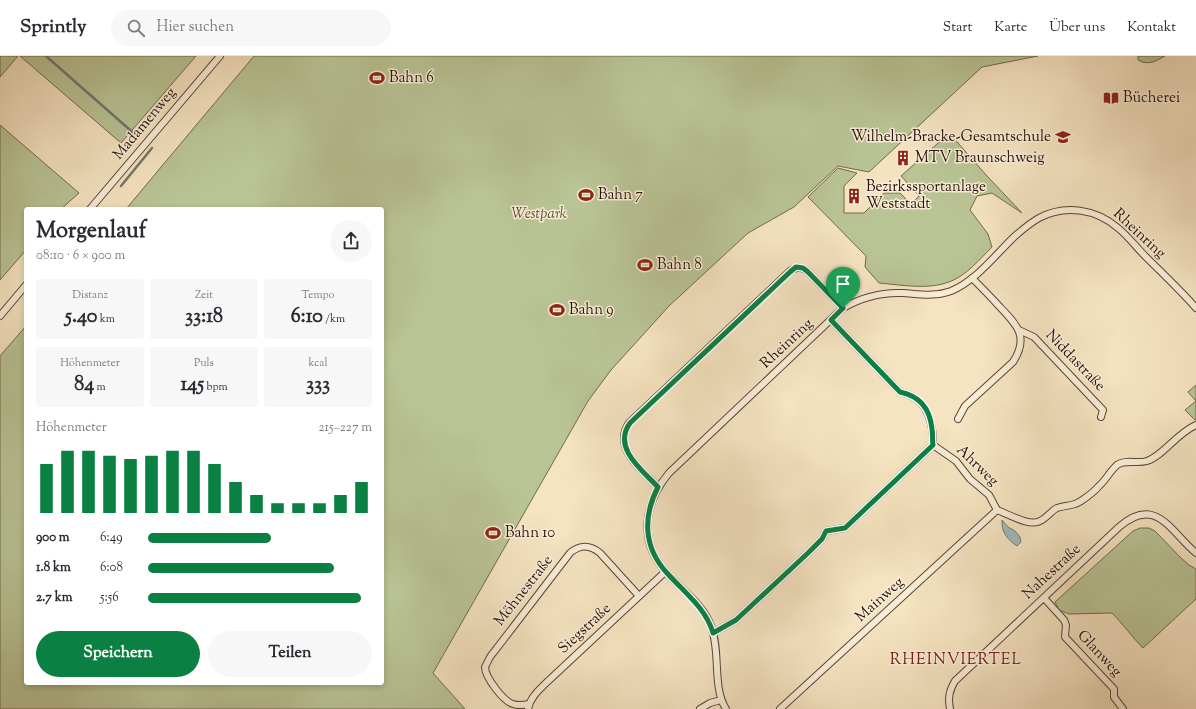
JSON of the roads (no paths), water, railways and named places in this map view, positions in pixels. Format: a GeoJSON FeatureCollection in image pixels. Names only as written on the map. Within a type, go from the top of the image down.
{"type":"FeatureCollection","features":[{"type":"Feature","properties":{"kind":"street","name":"Madamenweg"},"geometry":{"type":"LineString","coordinates":[[92,207],[220,56]]}},
{"type":"Feature","properties":{"kind":"street","name":"Rheinring"},"geometry":{"type":"LineString","coordinates":[[726,709],[719,693],[717,653],[709,621],[702,611],[665,572],[654,552],[648,532],[647,517],[649,510],[658,487],[673,469],[843,308],[859,300],[880,294],[891,293],[930,295],[939,294],[959,287],[972,278],[1016,235],[1039,218],[1064,210],[1088,212],[1101,216],[1118,228],[1196,308]]}},
{"type":"Feature","properties":{"kind":"street"},"geometry":{"type":"LineString","coordinates":[[658,487],[634,462],[625,447],[623,439],[630,423],[796,267],[803,268],[808,272],[843,308]]}},
{"type":"Feature","properties":{"kind":"street","name":"Niddastraße"},"geometry":{"type":"LineString","coordinates":[[958,419],[965,406],[1013,362],[1018,354],[1021,344],[1019,330],[1012,319],[972,278]]}},
{"type":"Feature","properties":{"kind":"street"},"geometry":{"type":"LineString","coordinates":[[0,316],[24,287]]}},
{"type":"Feature","properties":{"kind":"street","name":"Ahrweg"},"geometry":{"type":"LineString","coordinates":[[831,320],[900,392],[910,394],[922,403],[933,430],[933,445],[956,460],[973,482],[989,495],[997,510]]}},
{"type":"Feature","properties":{"kind":"street","name":"Niddastraße"},"geometry":{"type":"LineString","coordinates":[[1019,330],[1034,337],[1047,350],[1103,410],[1101,417]]}},
{"type":"Feature","properties":{"kind":"street"},"geometry":{"type":"LineString","coordinates":[[997,510],[1030,523],[1038,523],[1046,518],[1055,509],[1065,505],[1075,504],[1088,496],[1099,487],[1117,465],[1127,462],[1146,461],[1159,453],[1181,433],[1196,425]]}},
{"type":"Feature","properties":{"kind":"street"},"geometry":{"type":"LineString","coordinates":[[713,633],[736,620],[808,553],[822,539],[826,531],[845,528],[933,445]]}},
{"type":"Feature","properties":{"kind":"street","name":"Mainweg"},"geometry":{"type":"LineString","coordinates":[[780,709],[997,510]]}},
{"type":"Feature","properties":{"kind":"street","name":"Nahestraße"},"geometry":{"type":"LineString","coordinates":[[950,709],[948,701],[949,694],[955,681],[1119,527],[1134,516],[1150,514],[1160,518],[1196,553]]}},
{"type":"Feature","properties":{"kind":"street","name":"Möhnestraße"},"geometry":{"type":"LineString","coordinates":[[529,706],[509,702],[487,677],[485,667],[490,656],[570,553],[582,546],[595,549],[639,596]]}},
{"type":"Feature","properties":{"kind":"street","name":"Siegstraße"},"geometry":{"type":"LineString","coordinates":[[529,706],[534,696],[546,683],[665,572]]}},
{"type":"Feature","properties":{"kind":"street","name":"Glanweg"},"geometry":{"type":"LineString","coordinates":[[1044,598],[1064,620],[1066,625],[1065,637],[1114,689],[1114,697],[1123,709]]}},
{"type":"Feature","properties":{"kind":"street"},"geometry":{"type":"LineString","coordinates":[[700,709],[710,703],[721,700]]}},
{"type":"Feature","properties":{"kind":"water"},"geometry":{"type":"Polygon","coordinates":[[[1002,520],[1020,537],[1021,542],[1017,546],[1004,532],[1002,520]]]}},
{"type":"Feature","properties":{"kind":"waterway"},"geometry":{"type":"LineString","coordinates":[[46,56],[138,137]]}},
{"type":"Feature","properties":{"kind":"waterway"},"geometry":{"type":"LineString","coordinates":[[121,186],[152,148]]}},
{"type":"Feature","properties":{"kind":"place","name":"Bahn 6"},"geometry":{"type":"Point","coordinates":[377,78]}},
{"type":"Feature","properties":{"kind":"place","name":"Bücherei"},"geometry":{"type":"Point","coordinates":[1111,98]}},
{"type":"Feature","properties":{"kind":"place","name":"Wilhelm-Bracke-Gesamtschule"},"geometry":{"type":"Point","coordinates":[1063,137]}},
{"type":"Feature","properties":{"kind":"place","name":"MTV Braunschweig"},"geometry":{"type":"Point","coordinates":[903,158]}},
{"type":"Feature","properties":{"kind":"place","name":"Bahn 7"},"geometry":{"type":"Point","coordinates":[586,195]}},
{"type":"Feature","properties":{"kind":"place","name":"Bezirkssportanlage Weststadt"},"geometry":{"type":"Point","coordinates":[854,196]}},
{"type":"Feature","properties":{"kind":"place","name":"Bahn 8"},"geometry":{"type":"Point","coordinates":[645,265]}},
{"type":"Feature","properties":{"kind":"place","name":"Bahn 9"},"geometry":{"type":"Point","coordinates":[557,310]}},
{"type":"Feature","properties":{"kind":"place","name":"Bahn 10"},"geometry":{"type":"Point","coordinates":[493,533]}},
{"type":"Feature","properties":{"kind":"district","name":"RHEINVIERTEL"},"geometry":{"type":"Point","coordinates":[956,660]}},
{"type":"Feature","properties":{"kind":"park label","name":"Westpark"},"geometry":{"type":"Point","coordinates":[539,214]}}]}
